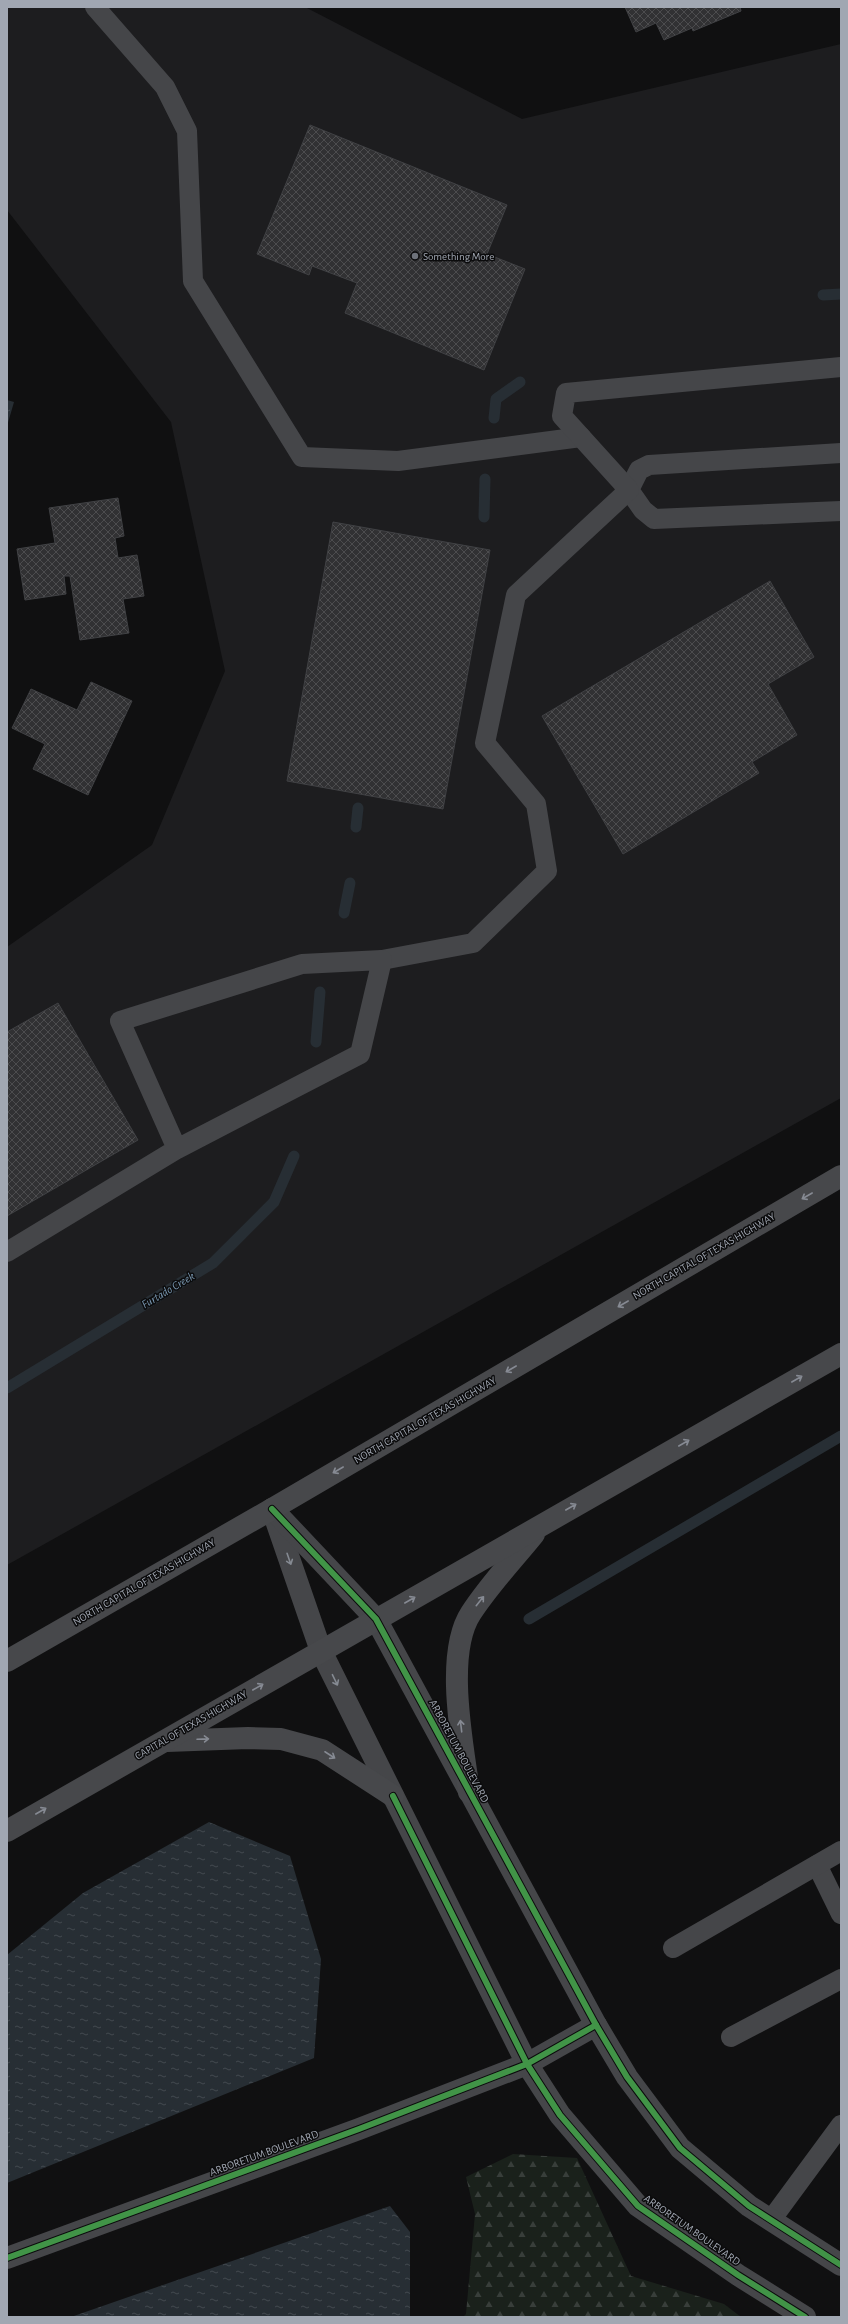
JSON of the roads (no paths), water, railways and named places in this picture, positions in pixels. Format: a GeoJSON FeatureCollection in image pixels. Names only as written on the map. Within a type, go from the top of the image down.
{"type":"FeatureCollection","features":[{"type":"Feature","properties":{"kind":"highway","name":"NORTH CAPITAL OF TEXAS HIGHWAY"},"geometry":{"type":"LineString","coordinates":[[7,1661],[272,1509],[841,1176]]}},
{"type":"Feature","properties":{"kind":"highway"},"geometry":{"type":"LineString","coordinates":[[376,1619],[841,1354]]}},
{"type":"Feature","properties":{"kind":"highway"},"geometry":{"type":"LineString","coordinates":[[469,1792],[456,1687],[460,1643],[470,1614],[542,1524]]}},
{"type":"Feature","properties":{"kind":"highway","name":"CAPITAL OF TEXAS HIGHWAY"},"geometry":{"type":"LineString","coordinates":[[7,1831],[376,1619]]}},
{"type":"Feature","properties":{"kind":"highway"},"geometry":{"type":"LineString","coordinates":[[164,1741],[248,1738],[281,1739],[322,1750],[393,1796]]}},
{"type":"Feature","properties":{"kind":"street","name":"ARBORETUM BOULEVARD"},"geometry":{"type":"LineString","coordinates":[[272,1509],[376,1619],[596,2025],[627,2077],[680,2148],[749,2206],[841,2265]]}},
{"type":"Feature","properties":{"kind":"street","name":"ARBORETUM BOULEVARD"},"geometry":{"type":"LineString","coordinates":[[272,1509],[321,1651],[527,2064],[560,2115],[638,2206],[738,2275],[805,2317]]}},
{"type":"Feature","properties":{"kind":"street","name":"ARBORETUM BOULEVARD"},"geometry":{"type":"LineString","coordinates":[[7,2258],[351,2131],[527,2064],[596,2025]]}},
{"type":"Feature","properties":{"kind":"lane"},"geometry":{"type":"LineString","coordinates":[[95,7],[165,87],[187,131],[193,281],[302,457],[398,461],[581,437]]}},
{"type":"Feature","properties":{"kind":"lane"},"geometry":{"type":"LineString","coordinates":[[841,367],[566,393],[562,416],[629,490],[643,510],[654,518],[841,511]]}},
{"type":"Feature","properties":{"kind":"lane"},"geometry":{"type":"LineString","coordinates":[[177,1149],[120,1021],[302,964],[382,960],[473,943],[547,870],[536,804],[485,743],[516,595],[629,490],[639,470],[649,465],[841,453]]}},
{"type":"Feature","properties":{"kind":"lane"},"geometry":{"type":"LineString","coordinates":[[7,1252],[177,1149],[360,1054],[382,960]]}},
{"type":"Feature","properties":{"kind":"lane"},"geometry":{"type":"LineString","coordinates":[[673,1948],[841,1851]]}},
{"type":"Feature","properties":{"kind":"lane"},"geometry":{"type":"LineString","coordinates":[[817,1865],[841,1914]]}},
{"type":"Feature","properties":{"kind":"lane"},"geometry":{"type":"LineString","coordinates":[[731,2037],[841,1979]]}},
{"type":"Feature","properties":{"kind":"lane"},"geometry":{"type":"LineString","coordinates":[[771,2220],[841,2125]]}},
{"type":"Feature","properties":{"kind":"water"},"geometry":{"type":"Polygon","coordinates":[[[7,400],[14,402],[7,426],[7,400]]]}},
{"type":"Feature","properties":{"kind":"water"},"geometry":{"type":"Polygon","coordinates":[[[209,1822],[290,1856],[321,1959],[314,2058],[7,2183],[7,1955],[83,1893],[209,1822]]]}},
{"type":"Feature","properties":{"kind":"water"},"geometry":{"type":"Polygon","coordinates":[[[390,2206],[410,2232],[410,2317],[71,2317],[390,2206]]]}},
{"type":"Feature","properties":{"kind":"waterway","name":"Furtado Creek"},"geometry":{"type":"LineString","coordinates":[[823,295],[841,294]]}},
{"type":"Feature","properties":{"kind":"waterway","name":"Furtado Creek"},"geometry":{"type":"LineString","coordinates":[[494,418],[496,399],[520,382]]}},
{"type":"Feature","properties":{"kind":"waterway","name":"Furtado Creek"},"geometry":{"type":"LineString","coordinates":[[484,517],[485,479]]}},
{"type":"Feature","properties":{"kind":"waterway","name":"Furtado Creek"},"geometry":{"type":"LineString","coordinates":[[356,827],[358,808]]}},
{"type":"Feature","properties":{"kind":"waterway","name":"Furtado Creek"},"geometry":{"type":"LineString","coordinates":[[344,913],[350,883]]}},
{"type":"Feature","properties":{"kind":"waterway","name":"Furtado Creek"},"geometry":{"type":"LineString","coordinates":[[316,1042],[320,992]]}},
{"type":"Feature","properties":{"kind":"waterway","name":"Furtado Creek"},"geometry":{"type":"LineString","coordinates":[[7,1388],[213,1263],[274,1202],[294,1156]]}},
{"type":"Feature","properties":{"kind":"waterway"},"geometry":{"type":"LineString","coordinates":[[529,1619],[841,1436]]}},
{"type":"Feature","properties":{"kind":"place","name":"Something More"},"geometry":{"type":"Point","coordinates":[415,256]}}]}
